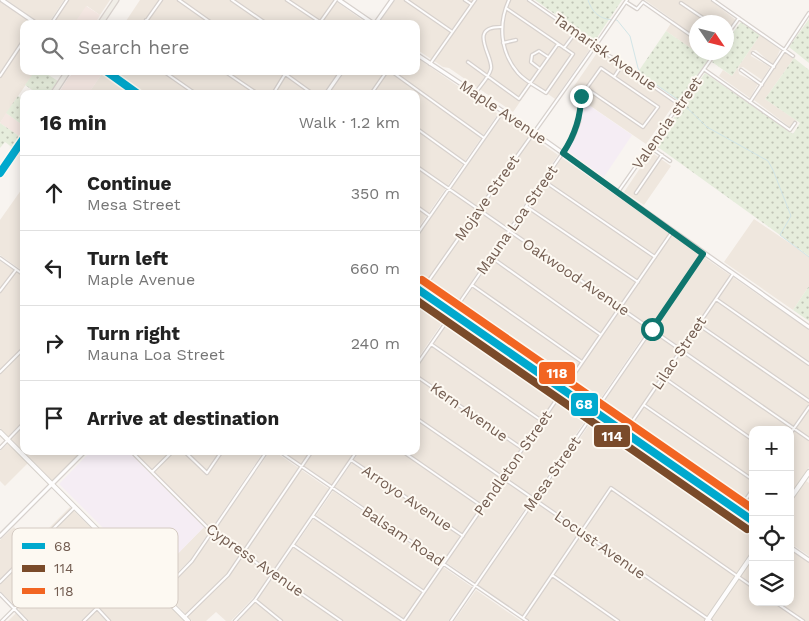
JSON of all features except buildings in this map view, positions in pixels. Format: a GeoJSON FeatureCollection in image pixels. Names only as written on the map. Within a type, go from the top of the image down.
{"type":"FeatureCollection","features":[{"type":"Feature","properties":{"kind":"main road"},"geometry":{"type":"LineString","coordinates":[[103,20],[116,0]]}},
{"type":"Feature","properties":{"kind":"main road"},"geometry":{"type":"LineString","coordinates":[[56,90],[65,75]]}},
{"type":"Feature","properties":{"kind":"main road"},"geometry":{"type":"LineString","coordinates":[[0,174],[20,149]]}},
{"type":"Feature","properties":{"kind":"main road"},"geometry":{"type":"LineString","coordinates":[[0,432],[20,451]]}},
{"type":"Feature","properties":{"kind":"main road"},"geometry":{"type":"LineString","coordinates":[[24,455],[95,528]]}},
{"type":"Feature","properties":{"kind":"main road"},"geometry":{"type":"LineString","coordinates":[[794,493],[809,472]]}},
{"type":"Feature","properties":{"kind":"main road"},"geometry":{"type":"LineString","coordinates":[[708,620],[749,560]]}},
{"type":"Feature","properties":{"kind":"main road"},"geometry":{"type":"LineString","coordinates":[[176,608],[188,621]]}},
{"type":"Feature","properties":{"kind":"street"},"geometry":{"type":"LineString","coordinates":[[2,0],[32,20]]}},
{"type":"Feature","properties":{"kind":"street"},"geometry":{"type":"LineString","coordinates":[[54,20],[66,1],[62,0]]}},
{"type":"Feature","properties":{"kind":"street"},"geometry":{"type":"LineString","coordinates":[[146,20],[161,0]]}},
{"type":"Feature","properties":{"kind":"street"},"geometry":{"type":"LineString","coordinates":[[179,0],[207,20]]}},
{"type":"Feature","properties":{"kind":"street"},"geometry":{"type":"LineString","coordinates":[[232,0],[261,20]]}},
{"type":"Feature","properties":{"kind":"street"},"geometry":{"type":"LineString","coordinates":[[287,0],[316,20]]}},
{"type":"Feature","properties":{"kind":"street"},"geometry":{"type":"LineString","coordinates":[[322,20],[337,0],[368,20]]}},
{"type":"Feature","properties":{"kind":"street"},"geometry":{"type":"LineString","coordinates":[[377,20],[392,0]]}},
{"type":"Feature","properties":{"kind":"street"},"geometry":{"type":"LineString","coordinates":[[406,0],[452,32]]}},
{"type":"Feature","properties":{"kind":"street"},"geometry":{"type":"LineString","coordinates":[[465,0],[471,5]]}},
{"type":"Feature","properties":{"kind":"street"},"geometry":{"type":"LineString","coordinates":[[430,64],[475,0]]}},
{"type":"Feature","properties":{"kind":"street"},"geometry":{"type":"LineString","coordinates":[[506,8],[573,54],[546,93],[518,74],[508,58],[503,44],[502,28],[506,8],[509,0]]}},
{"type":"Feature","properties":{"kind":"street","name":"Tamarisk Avenue"},"geometry":{"type":"LineString","coordinates":[[529,0],[680,105]]}},
{"type":"Feature","properties":{"kind":"street"},"geometry":{"type":"LineString","coordinates":[[688,0],[683,4],[699,15]]}},
{"type":"Feature","properties":{"kind":"street"},"geometry":{"type":"LineString","coordinates":[[712,0],[793,56]]}},
{"type":"Feature","properties":{"kind":"street"},"geometry":{"type":"LineString","coordinates":[[626,1],[637,9],[643,2],[689,34]]}},
{"type":"Feature","properties":{"kind":"street","name":"Mojave Street"},"geometry":{"type":"LineString","coordinates":[[420,295],[626,1]]}},
{"type":"Feature","properties":{"kind":"street"},"geometry":{"type":"LineString","coordinates":[[750,102],[774,67],[783,49],[809,13]]}},
{"type":"Feature","properties":{"kind":"street"},"geometry":{"type":"LineString","coordinates":[[734,25],[739,18]]}},
{"type":"Feature","properties":{"kind":"street"},"geometry":{"type":"LineString","coordinates":[[476,92],[487,76],[492,62],[484,50],[483,40],[485,34],[492,28],[502,28]]}},
{"type":"Feature","properties":{"kind":"street"},"geometry":{"type":"LineString","coordinates":[[564,48],[576,32]]}},
{"type":"Feature","properties":{"kind":"street"},"geometry":{"type":"LineString","coordinates":[[503,44],[516,40]]}},
{"type":"Feature","properties":{"kind":"street"},"geometry":{"type":"LineString","coordinates":[[468,62],[519,99],[558,44]]}},
{"type":"Feature","properties":{"kind":"street"},"geometry":{"type":"LineString","coordinates":[[0,76],[20,46]]}},
{"type":"Feature","properties":{"kind":"street"},"geometry":{"type":"LineString","coordinates":[[540,69],[531,62],[532,55],[538,51],[548,57]]}},
{"type":"Feature","properties":{"kind":"street"},"geometry":{"type":"LineString","coordinates":[[753,53],[774,67]]}},
{"type":"Feature","properties":{"kind":"street","name":"Maple Avenue"},"geometry":{"type":"LineString","coordinates":[[420,57],[476,92],[703,254],[809,326]]}},
{"type":"Feature","properties":{"kind":"street","name":"Valencia street"},"geometry":{"type":"LineString","coordinates":[[618,192],[711,60]]}},
{"type":"Feature","properties":{"kind":"street"},"geometry":{"type":"LineString","coordinates":[[586,88],[643,127],[658,107],[614,77],[622,65]]}},
{"type":"Feature","properties":{"kind":"street","name":"Mauna Loa Street"},"geometry":{"type":"LineString","coordinates":[[420,360],[576,132],[581,108],[581,96],[586,88],[601,68],[614,77]]}},
{"type":"Feature","properties":{"kind":"street"},"geometry":{"type":"LineString","coordinates":[[705,70],[790,130],[795,123]]}},
{"type":"Feature","properties":{"kind":"street"},"geometry":{"type":"LineString","coordinates":[[741,70],[762,84]]}},
{"type":"Feature","properties":{"kind":"street"},"geometry":{"type":"LineString","coordinates":[[113,75],[133,90]]}},
{"type":"Feature","properties":{"kind":"street"},"geometry":{"type":"LineString","coordinates":[[168,75],[190,90]]}},
{"type":"Feature","properties":{"kind":"street"},"geometry":{"type":"LineString","coordinates":[[230,75],[252,90]]}},
{"type":"Feature","properties":{"kind":"street"},"geometry":{"type":"LineString","coordinates":[[275,90],[284,75]]}},
{"type":"Feature","properties":{"kind":"street"},"geometry":{"type":"LineString","coordinates":[[286,75],[307,90]]}},
{"type":"Feature","properties":{"kind":"street"},"geometry":{"type":"LineString","coordinates":[[329,90],[339,75]]}},
{"type":"Feature","properties":{"kind":"street"},"geometry":{"type":"LineString","coordinates":[[374,90],[383,75]]}},
{"type":"Feature","properties":{"kind":"street"},"geometry":{"type":"LineString","coordinates":[[397,75],[417,90]]}},
{"type":"Feature","properties":{"kind":"street"},"geometry":{"type":"LineString","coordinates":[[420,92],[484,138]]}},
{"type":"Feature","properties":{"kind":"street"},"geometry":{"type":"LineString","coordinates":[[420,230],[502,111]]}},
{"type":"Feature","properties":{"kind":"street"},"geometry":{"type":"LineString","coordinates":[[420,131],[466,164]]}},
{"type":"Feature","properties":{"kind":"street"},"geometry":{"type":"LineString","coordinates":[[650,147],[670,161]]}},
{"type":"Feature","properties":{"kind":"street"},"geometry":{"type":"LineString","coordinates":[[636,193],[662,155]]}},
{"type":"Feature","properties":{"kind":"street","name":"Oakwood Avenue"},"geometry":{"type":"LineString","coordinates":[[420,169],[791,426]]}},
{"type":"Feature","properties":{"kind":"street"},"geometry":{"type":"LineString","coordinates":[[544,181],[655,257]]}},
{"type":"Feature","properties":{"kind":"street"},"geometry":{"type":"LineString","coordinates":[[526,206],[638,282]]}},
{"type":"Feature","properties":{"kind":"street"},"geometry":{"type":"LineString","coordinates":[[420,209],[430,216]]}},
{"type":"Feature","properties":{"kind":"street","name":"Pendleton Street"},"geometry":{"type":"LineString","coordinates":[[404,621],[673,231]]}},
{"type":"Feature","properties":{"kind":"street","name":"Mesa Street"},"geometry":{"type":"LineString","coordinates":[[451,621],[703,254]]}},
{"type":"Feature","properties":{"kind":"street"},"geometry":{"type":"LineString","coordinates":[[490,257],[601,335]]}},
{"type":"Feature","properties":{"kind":"street"},"geometry":{"type":"LineString","coordinates":[[0,258],[20,272]]}},
{"type":"Feature","properties":{"kind":"street"},"geometry":{"type":"LineString","coordinates":[[0,291],[16,270]]}},
{"type":"Feature","properties":{"kind":"street","name":"Lilac Street"},"geometry":{"type":"LineString","coordinates":[[625,432],[733,274]]}},
{"type":"Feature","properties":{"kind":"street"},"geometry":{"type":"LineString","coordinates":[[472,285],[582,362]]}},
{"type":"Feature","properties":{"kind":"street"},"geometry":{"type":"LineString","coordinates":[[422,292],[749,518]]}},
{"type":"Feature","properties":{"kind":"street"},"geometry":{"type":"LineString","coordinates":[[716,299],[809,364]]}},
{"type":"Feature","properties":{"kind":"street"},"geometry":{"type":"LineString","coordinates":[[699,325],[809,401]]}},
{"type":"Feature","properties":{"kind":"street"},"geometry":{"type":"LineString","coordinates":[[431,344],[542,421]]}},
{"type":"Feature","properties":{"kind":"street"},"geometry":{"type":"LineString","coordinates":[[0,372],[20,352]]}},
{"type":"Feature","properties":{"kind":"street"},"geometry":{"type":"LineString","coordinates":[[663,377],[749,437]]}},
{"type":"Feature","properties":{"kind":"street","name":"Kern Avenue"},"geometry":{"type":"LineString","coordinates":[[420,379],[522,449]]}},
{"type":"Feature","properties":{"kind":"street"},"geometry":{"type":"LineString","coordinates":[[644,405],[749,477]]}},
{"type":"Feature","properties":{"kind":"street"},"geometry":{"type":"LineString","coordinates":[[794,428],[809,406]]}},
{"type":"Feature","properties":{"kind":"street","name":"Locust Avenue"},"geometry":{"type":"LineString","coordinates":[[420,421],[708,620]]}},
{"type":"Feature","properties":{"kind":"street"},"geometry":{"type":"LineString","coordinates":[[0,448],[20,427]]}},
{"type":"Feature","properties":{"kind":"street","name":"Oakwood Avenue"},"geometry":{"type":"LineString","coordinates":[[794,428],[809,438]]}},
{"type":"Feature","properties":{"kind":"street"},"geometry":{"type":"LineString","coordinates":[[0,536],[81,455]]}},
{"type":"Feature","properties":{"kind":"street","name":"Cypress Avenue"},"geometry":{"type":"LineString","coordinates":[[135,455],[212,532],[341,621]]}},
{"type":"Feature","properties":{"kind":"street"},"geometry":{"type":"LineString","coordinates":[[152,472],[169,455]]}},
{"type":"Feature","properties":{"kind":"street"},"geometry":{"type":"LineString","coordinates":[[188,455],[207,474],[219,455]]}},
{"type":"Feature","properties":{"kind":"street"},"geometry":{"type":"LineString","coordinates":[[178,575],[192,561],[264,455]]}},
{"type":"Feature","properties":{"kind":"street","name":"Balsam Road"},"geometry":{"type":"LineString","coordinates":[[285,455],[527,621]]}},
{"type":"Feature","properties":{"kind":"street"},"geometry":{"type":"LineString","coordinates":[[185,617],[228,575],[309,455]]}},
{"type":"Feature","properties":{"kind":"street"},"geometry":{"type":"LineString","coordinates":[[235,621],[255,600],[354,455]]}},
{"type":"Feature","properties":{"kind":"street"},"geometry":{"type":"LineString","coordinates":[[408,455],[483,507]]}},
{"type":"Feature","properties":{"kind":"street","name":"Arroyo Avenue"},"geometry":{"type":"LineString","coordinates":[[351,460],[463,536]]}},
{"type":"Feature","properties":{"kind":"street"},"geometry":{"type":"LineString","coordinates":[[523,618],[611,488],[749,584]]}},
{"type":"Feature","properties":{"kind":"street"},"geometry":{"type":"LineString","coordinates":[[738,511],[749,495]]}},
{"type":"Feature","properties":{"kind":"street"},"geometry":{"type":"LineString","coordinates":[[54,528],[75,507]]}},
{"type":"Feature","properties":{"kind":"street"},"geometry":{"type":"LineString","coordinates":[[313,516],[424,592]]}},
{"type":"Feature","properties":{"kind":"street"},"geometry":{"type":"LineString","coordinates":[[293,545],[404,621]]}},
{"type":"Feature","properties":{"kind":"street"},"geometry":{"type":"LineString","coordinates":[[794,550],[809,560]]}},
{"type":"Feature","properties":{"kind":"street"},"geometry":{"type":"LineString","coordinates":[[0,582],[12,570]]}},
{"type":"Feature","properties":{"kind":"street"},"geometry":{"type":"LineString","coordinates":[[552,575],[618,621]]}},
{"type":"Feature","properties":{"kind":"street"},"geometry":{"type":"LineString","coordinates":[[0,594],[12,607]]}},
{"type":"Feature","properties":{"kind":"street"},"geometry":{"type":"LineString","coordinates":[[255,600],[281,621]]}},
{"type":"Feature","properties":{"kind":"street"},"geometry":{"type":"LineString","coordinates":[[781,606],[803,621]]}},
{"type":"Feature","properties":{"kind":"street"},"geometry":{"type":"LineString","coordinates":[[84,621],[97,608],[109,621]]}},
{"type":"Feature","properties":{"kind":"street"},"geometry":{"type":"LineString","coordinates":[[2,621],[14,609],[26,621]]}},
{"type":"Feature","properties":{"kind":"shaded area"},"geometry":{"type":"Polygon","coordinates":[[[7,0],[64,0],[51,20],[35,20],[7,0]]]}},
{"type":"Feature","properties":{"kind":"shaded area"},"geometry":{"type":"Polygon","coordinates":[[[69,0],[110,0],[100,15],[87,6],[77,20],[56,20],[69,0]]]}},
{"type":"Feature","properties":{"kind":"shaded area"},"geometry":{"type":"Polygon","coordinates":[[[140,0],[334,0],[362,20],[127,20],[140,0]]]}},
{"type":"Feature","properties":{"kind":"shaded area"},"geometry":{"type":"Polygon","coordinates":[[[395,0],[526,0],[592,46],[555,99],[533,83],[513,112],[449,68],[443,67],[420,52],[420,20],[381,20],[395,0]]]}},
{"type":"Feature","properties":{"kind":"shaded area"},"geometry":{"type":"Polygon","coordinates":[[[645,0],[710,0],[730,15],[689,15],[689,47],[666,31],[673,20],[645,0]]]}},
{"type":"Feature","properties":{"kind":"shaded area"},"geometry":{"type":"Polygon","coordinates":[[[0,1],[27,20],[20,20],[20,75],[32,75],[22,90],[20,90],[20,93],[0,123],[0,1]]]}},
{"type":"Feature","properties":{"kind":"shaded area"},"geometry":{"type":"Polygon","coordinates":[[[86,6],[100,15],[97,20],[77,20],[86,6]]]}},
{"type":"Feature","properties":{"kind":"shaded area"},"geometry":{"type":"Polygon","coordinates":[[[760,35],[780,50],[772,64],[756,50],[751,51],[751,56],[770,67],[762,80],[743,67],[738,68],[739,74],[758,84],[750,98],[719,76],[723,70],[732,76],[760,35]]]}},
{"type":"Feature","properties":{"kind":"shaded area"},"geometry":{"type":"Polygon","coordinates":[[[599,50],[675,103],[646,144],[570,92],[599,50]]]}},
{"type":"Feature","properties":{"kind":"shaded area"},"geometry":{"type":"Polygon","coordinates":[[[785,52],[794,58],[765,99],[796,120],[791,128],[754,100],[785,52]]]}},
{"type":"Feature","properties":{"kind":"shaded area"},"geometry":{"type":"Polygon","coordinates":[[[420,60],[498,114],[420,225],[420,90],[332,90],[342,75],[420,75],[420,60]]]}},
{"type":"Feature","properties":{"kind":"shaded area"},"geometry":{"type":"Polygon","coordinates":[[[71,75],[101,75],[91,90],[60,90],[71,75]]]}},
{"type":"Feature","properties":{"kind":"shaded area"},"geometry":{"type":"Polygon","coordinates":[[[101,75],[107,75],[128,90],[91,90],[101,75]]]}},
{"type":"Feature","properties":{"kind":"shaded area"},"geometry":{"type":"Polygon","coordinates":[[[116,75],[336,75],[326,90],[136,90],[116,75]]]}},
{"type":"Feature","properties":{"kind":"shaded area"},"geometry":{"type":"Polygon","coordinates":[[[584,102],[632,135],[604,177],[568,151],[579,128],[584,102]]]}},
{"type":"Feature","properties":{"kind":"shaded area"},"geometry":{"type":"Polygon","coordinates":[[[6,113],[20,123],[19,136],[0,123],[6,113]]]}},
{"type":"Feature","properties":{"kind":"shaded area"},"geometry":{"type":"Polygon","coordinates":[[[502,116],[558,155],[452,310],[420,288],[420,233],[502,116]]]}},
{"type":"Feature","properties":{"kind":"shaded area"},"geometry":{"type":"Polygon","coordinates":[[[651,152],[671,166],[644,205],[624,192],[651,152]]]}},
{"type":"Feature","properties":{"kind":"shaded area"},"geometry":{"type":"Polygon","coordinates":[[[562,158],[700,254],[594,408],[456,312],[562,158]]]}},
{"type":"Feature","properties":{"kind":"shaded area"},"geometry":{"type":"Polygon","coordinates":[[[20,192],[20,269],[0,255],[0,220],[20,192]]]}},
{"type":"Feature","properties":{"kind":"shaded area"},"geometry":{"type":"Polygon","coordinates":[[[754,219],[809,256],[809,286],[793,310],[724,262],[754,219]]]}},
{"type":"Feature","properties":{"kind":"shaded area"},"geometry":{"type":"Polygon","coordinates":[[[704,257],[809,330],[809,467],[794,489],[794,426],[749,426],[749,515],[598,410],[704,257]]]}},
{"type":"Feature","properties":{"kind":"shaded area"},"geometry":{"type":"Polygon","coordinates":[[[0,261],[20,274],[20,448],[0,428],[0,261]]]}},
{"type":"Feature","properties":{"kind":"shaded area"},"geometry":{"type":"Polygon","coordinates":[[[420,293],[449,313],[420,355],[420,293]]]}},
{"type":"Feature","properties":{"kind":"shaded area"},"geometry":{"type":"Polygon","coordinates":[[[453,316],[591,412],[475,582],[335,487],[357,455],[420,455],[420,363],[453,316]]]}},
{"type":"Feature","properties":{"kind":"shaded area"},"geometry":{"type":"Polygon","coordinates":[[[596,415],[749,520],[749,555],[704,621],[530,621],[478,585],[596,415]]]}},
{"type":"Feature","properties":{"kind":"shaded area"},"geometry":{"type":"Polygon","coordinates":[[[8,443],[28,463],[5,486],[0,481],[0,451],[8,443]]]}},
{"type":"Feature","properties":{"kind":"shaded area"},"geometry":{"type":"Polygon","coordinates":[[[26,455],[78,455],[52,481],[26,455]]]}},
{"type":"Feature","properties":{"kind":"shaded area"},"geometry":{"type":"Polygon","coordinates":[[[87,455],[132,455],[204,527],[178,554],[178,528],[103,528],[59,484],[87,455]]]}},
{"type":"Feature","properties":{"kind":"shaded area"},"geometry":{"type":"Polygon","coordinates":[[[132,455],[261,455],[190,560],[178,572],[178,554],[204,527],[132,455]]]}},
{"type":"Feature","properties":{"kind":"shaded area"},"geometry":{"type":"Polygon","coordinates":[[[267,455],[280,455],[329,489],[256,595],[231,621],[226,621],[216,612],[206,621],[192,621],[178,606],[178,578],[194,561],[267,455]]]}},
{"type":"Feature","properties":{"kind":"shaded area"},"geometry":{"type":"Polygon","coordinates":[[[288,455],[352,455],[332,485],[288,455]]]}},
{"type":"Feature","properties":{"kind":"shaded area"},"geometry":{"type":"Polygon","coordinates":[[[806,481],[809,483],[809,556],[794,546],[794,498],[806,481]]]}},
{"type":"Feature","properties":{"kind":"shaded area"},"geometry":{"type":"Polygon","coordinates":[[[333,491],[472,587],[448,621],[238,621],[258,599],[333,491]]]}},
{"type":"Feature","properties":{"kind":"shaded area"},"geometry":{"type":"Polygon","coordinates":[[[70,507],[91,528],[49,528],[70,507]]]}},
{"type":"Feature","properties":{"kind":"shaded area"},"geometry":{"type":"Polygon","coordinates":[[[12,529],[12,603],[0,591],[0,540],[12,529]]]}},
{"type":"Feature","properties":{"kind":"shaded area"},"geometry":{"type":"Polygon","coordinates":[[[794,552],[809,562],[809,621],[710,621],[749,564],[749,606],[794,606],[794,552]]]}},
{"type":"Feature","properties":{"kind":"shaded area"},"geometry":{"type":"Polygon","coordinates":[[[476,590],[521,621],[454,621],[476,590]]]}},
{"type":"Feature","properties":{"kind":"shaded area"},"geometry":{"type":"Polygon","coordinates":[[[17,608],[172,608],[185,621],[8,621],[19,610],[17,608]]]}},
{"type":"Feature","properties":{"kind":"green space"},"geometry":{"type":"Polygon","coordinates":[[[535,0],[622,0],[594,42],[535,0]]]}},
{"type":"Feature","properties":{"kind":"green space"},"geometry":{"type":"Polygon","coordinates":[[[809,19],[809,63],[789,47],[809,19]]]}},
{"type":"Feature","properties":{"kind":"green space"},"geometry":{"type":"Polygon","coordinates":[[[741,22],[760,35],[732,76],[712,62],[714,60],[734,60],[734,31],[741,22]]]}},
{"type":"Feature","properties":{"kind":"green space"},"geometry":{"type":"Polygon","coordinates":[[[666,31],[689,47],[689,60],[708,60],[679,101],[638,72],[666,31]]]}},
{"type":"Feature","properties":{"kind":"green space"},"geometry":{"type":"Polygon","coordinates":[[[794,58],[809,70],[809,256],[655,145],[705,73],[793,134],[800,123],[765,99],[794,58]]]}},
{"type":"Feature","properties":{"kind":"green space"},"geometry":{"type":"Polygon","coordinates":[[[32,75],[48,75],[58,81],[52,90],[32,90],[25,85],[32,75]]]}},
{"type":"Feature","properties":{"kind":"green space"},"geometry":{"type":"Polygon","coordinates":[[[18,96],[20,97],[20,123],[6,113],[18,96]]]}},
{"type":"Feature","properties":{"kind":"green space"},"geometry":{"type":"Polygon","coordinates":[[[0,123],[19,136],[13,148],[5,142],[0,148],[0,123]]]}},
{"type":"Feature","properties":{"kind":"green space"},"geometry":{"type":"Polygon","coordinates":[[[809,286],[809,321],[793,310],[809,286]]]}},
{"type":"Feature","properties":{"kind":"waterway"},"geometry":{"type":"LineString","coordinates":[[588,0],[595,13],[603,18],[617,20],[630,36],[638,68],[642,75],[680,101],[707,127],[768,161],[791,216],[780,235],[809,257]]}},
{"type":"Feature","properties":{"kind":"transit line","name":"68"},"geometry":{"type":"LineString","coordinates":[[112,75],[132,90]]}},
{"type":"Feature","properties":{"kind":"transit line","name":"68"},"geometry":{"type":"LineString","coordinates":[[0,173],[20,144]]}},
{"type":"Feature","properties":{"kind":"transit line","name":"118"},"geometry":{"type":"LineString","coordinates":[[422,280],[749,506]]}},
{"type":"Feature","properties":{"kind":"transit line","name":"68"},"geometry":{"type":"LineString","coordinates":[[420,291],[749,518]]}},
{"type":"Feature","properties":{"kind":"transit line","name":"114"},"geometry":{"type":"LineString","coordinates":[[420,303],[747,529]]}},
{"type":"Feature","properties":{"kind":"route"},"geometry":{"type":"LineString","coordinates":[[581,96],[581,108],[576,132],[563,153],[703,254],[652,329]]}}]}
